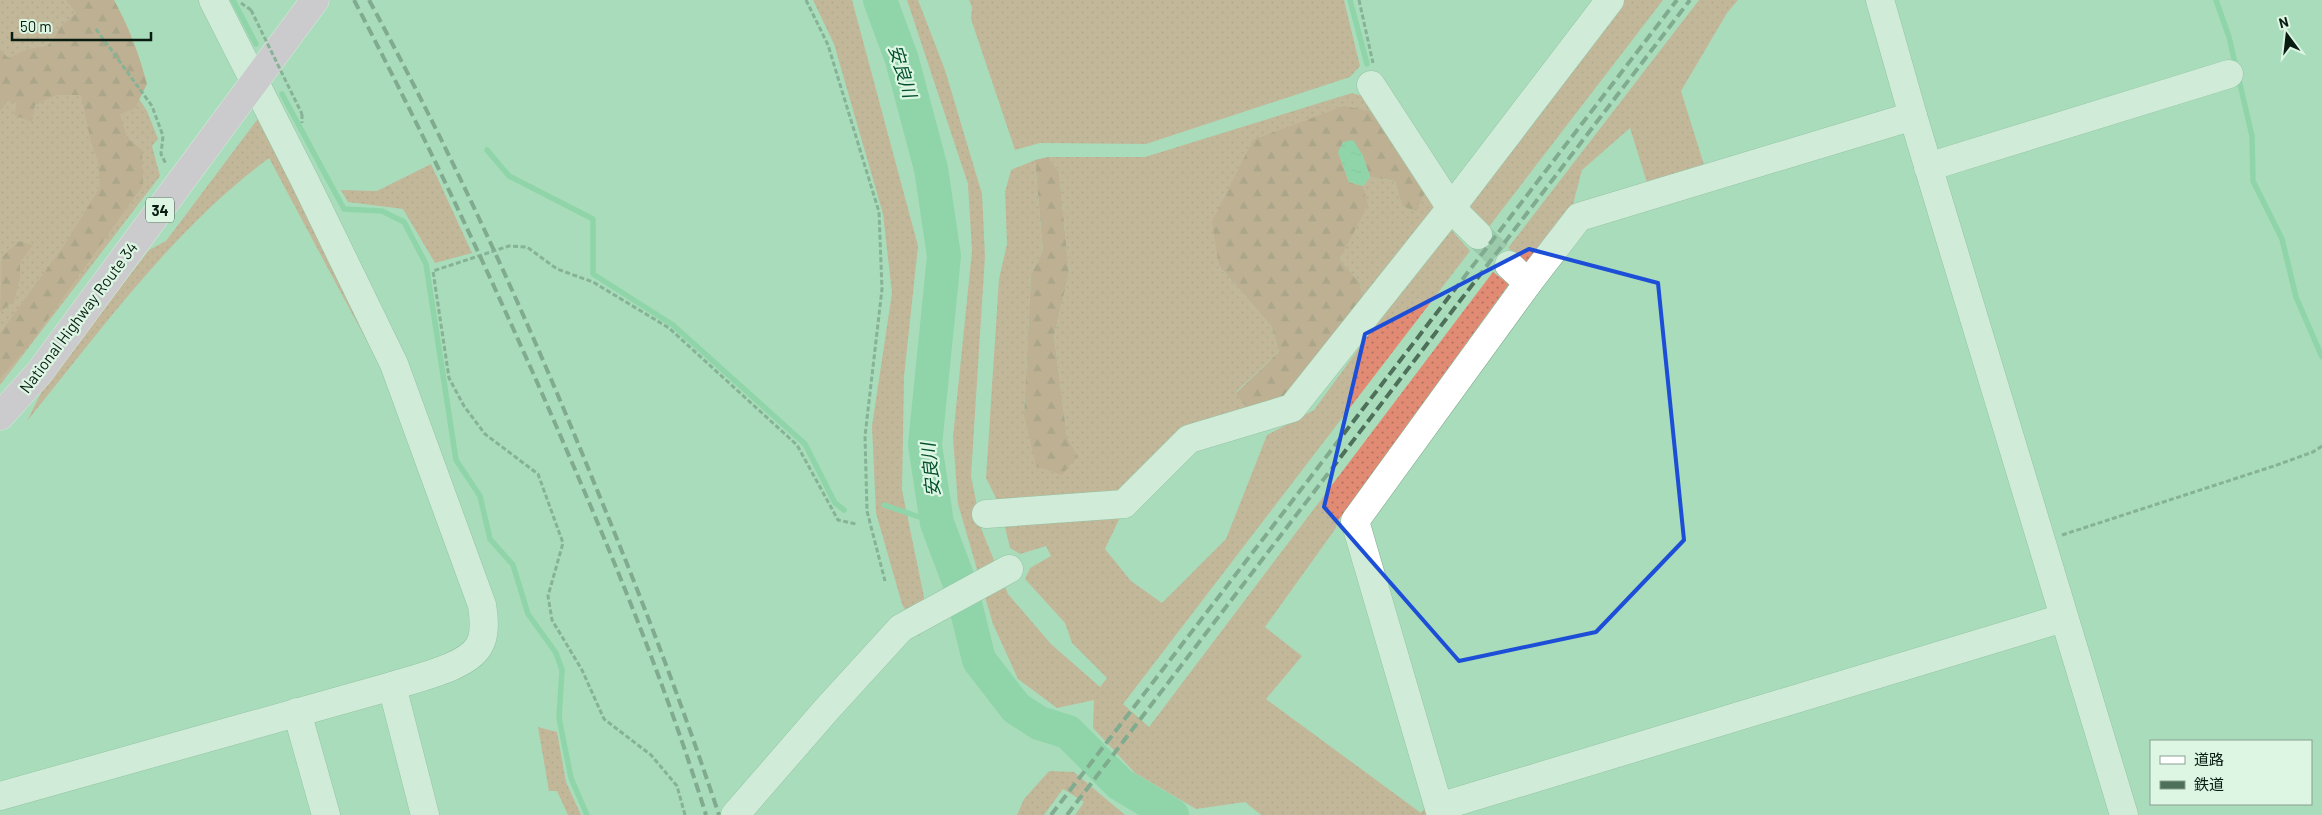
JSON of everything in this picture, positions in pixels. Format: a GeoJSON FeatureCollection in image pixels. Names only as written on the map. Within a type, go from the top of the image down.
{"type":"FeatureCollection","features":[{"type":"Feature","properties":{"kind":"highway","name":"National Highway Route 34"},"geometry":{"type":"LineString","coordinates":[[0,416],[40,372],[315,0]]}},
{"type":"Feature","properties":{"kind":"street"},"geometry":{"type":"LineString","coordinates":[[0,796],[392,686],[450,667],[471,656],[480,645],[484,625],[482,605],[394,364],[304,179],[254,84],[213,0]]}},
{"type":"Feature","properties":{"kind":"street"},"geometry":{"type":"LineString","coordinates":[[986,514],[1124,504],[1189,438],[1292,408],[1451,208],[1610,0]]}},
{"type":"Feature","properties":{"kind":"street"},"geometry":{"type":"LineString","coordinates":[[1880,0],[1912,116],[2124,815]]}},
{"type":"Feature","properties":{"kind":"street"},"geometry":{"type":"LineString","coordinates":[[1928,167],[2228,74]]}},
{"type":"Feature","properties":{"kind":"street"},"geometry":{"type":"LineString","coordinates":[[1371,85],[1451,208],[1478,235]]}},
{"type":"Feature","properties":{"kind":"street"},"geometry":{"type":"LineString","coordinates":[[1912,116],[1580,217],[1519,274],[1354,521],[1440,811],[2064,618]]}},
{"type":"Feature","properties":{"kind":"street"},"geometry":{"type":"LineString","coordinates":[[735,815],[827,709],[901,628],[1005,571]]}},
{"type":"Feature","properties":{"kind":"street"},"geometry":{"type":"LineString","coordinates":[[392,686],[425,815]]}},
{"type":"Feature","properties":{"kind":"street"},"geometry":{"type":"LineString","coordinates":[[297,712],[326,815]]}},
{"type":"Feature","properties":{"kind":"path"},"geometry":{"type":"LineString","coordinates":[[237,0],[251,10],[302,114]]}},
{"type":"Feature","properties":{"kind":"path"},"geometry":{"type":"LineString","coordinates":[[806,0],[828,45],[879,212],[882,289],[864,436],[867,511],[885,581]]}},
{"type":"Feature","properties":{"kind":"path"},"geometry":{"type":"LineString","coordinates":[[1359,0],[1374,66],[1371,85]]}},
{"type":"Feature","properties":{"kind":"path"},"geometry":{"type":"LineString","coordinates":[[96,29],[152,106],[163,136],[161,154],[168,170],[182,180]]}},
{"type":"Feature","properties":{"kind":"path"},"geometry":{"type":"LineString","coordinates":[[685,815],[677,786],[651,755],[604,719],[582,670],[552,620],[548,596],[563,543],[538,474],[485,434],[464,406],[449,378],[433,271],[509,246],[527,247],[556,269],[593,282],[669,328],[797,445],[838,520],[856,524]]}},
{"type":"Feature","properties":{"kind":"path"},"geometry":{"type":"LineString","coordinates":[[2040,542],[2274,466],[2313,452],[2322,446]]}},
{"type":"Feature","properties":{"kind":"highlighted area"},"geometry":{"type":"Polygon","coordinates":[[[1529,249],[1658,283],[1684,540],[1596,632],[1459,661],[1324,507],[1365,334],[1529,249]]]}},
{"type":"Feature","properties":{"kind":"shaded area"},"geometry":{"type":"Polygon","coordinates":[[[0,0],[73,0],[147,111],[158,139],[152,146],[160,176],[0,385],[0,0]]]}},
{"type":"Feature","properties":{"kind":"shaded area"},"geometry":{"type":"Polygon","coordinates":[[[813,0],[852,0],[918,246],[904,377],[902,490],[924,597],[920,637],[902,604],[876,513],[872,426],[892,293],[883,214],[834,44],[813,0]]]}},
{"type":"Feature","properties":{"kind":"shaded area"},"geometry":{"type":"Polygon","coordinates":[[[907,0],[918,0],[945,70],[982,194],[985,256],[971,476],[982,531],[1008,594],[1051,644],[1100,687],[1107,678],[1072,643],[1065,623],[1025,579],[1030,568],[1051,556],[1046,546],[1020,554],[1010,548],[1004,523],[1123,511],[1105,549],[1131,581],[1162,603],[1226,539],[1267,435],[1314,410],[1448,226],[1470,251],[1123,704],[1149,727],[1493,272],[1509,284],[1337,522],[1336,528],[1265,627],[1302,656],[1266,699],[1421,813],[1429,803],[1433,815],[1261,815],[1245,802],[1196,809],[1135,773],[1093,728],[1094,700],[1057,708],[1018,679],[993,624],[958,504],[953,437],[972,251],[968,184],[907,0]]]}},
{"type":"Feature","properties":{"kind":"shaded area"},"geometry":{"type":"Polygon","coordinates":[[[969,0],[1344,0],[1360,66],[1350,77],[1146,144],[1040,143],[1015,150],[971,19],[972,7],[969,0]]]}},
{"type":"Feature","properties":{"kind":"shaded area"},"geometry":{"type":"Polygon","coordinates":[[[1623,0],[1663,0],[1488,228],[1465,204],[1623,0]]]}},
{"type":"Feature","properties":{"kind":"shaded area"},"geometry":{"type":"Polygon","coordinates":[[[1699,0],[1738,0],[1727,13],[1681,91],[1705,168],[1648,186],[1630,128],[1582,170],[1572,208],[1528,263],[1508,248],[1699,0]]]}},
{"type":"Feature","properties":{"kind":"shaded area"},"geometry":{"type":"Polygon","coordinates":[[[1352,93],[1373,99],[1441,203],[1364,308],[1360,283],[1340,259],[1367,205],[1363,186],[1370,177],[1395,181],[1402,206],[1416,212],[1370,111],[1219,266],[1272,327],[1279,352],[1236,392],[1250,412],[1120,501],[999,504],[986,478],[999,279],[1007,244],[1005,192],[1011,170],[1035,160],[1043,251],[1031,274],[1024,414],[1078,456],[1067,437],[1054,336],[1069,273],[1059,172],[1048,157],[1145,157],[1352,93]]]}},
{"type":"Feature","properties":{"kind":"shaded area"},"geometry":{"type":"Polygon","coordinates":[[[263,112],[390,369],[371,349],[269,158],[201,216],[170,248],[111,316],[27,421],[44,387],[149,250],[166,241],[263,112]]]}},
{"type":"Feature","properties":{"kind":"shaded area"},"geometry":{"type":"Polygon","coordinates":[[[431,164],[472,253],[435,263],[403,209],[348,202],[341,190],[377,191],[431,164]]]}},
{"type":"Feature","properties":{"kind":"shaded area"},"geometry":{"type":"Polygon","coordinates":[[[538,727],[557,732],[566,782],[581,815],[568,815],[557,791],[549,791],[538,727]]]}},
{"type":"Feature","properties":{"kind":"shaded area"},"geometry":{"type":"Polygon","coordinates":[[[1049,771],[1074,772],[1125,815],[1075,815],[1084,802],[1063,789],[1044,815],[1017,815],[1024,799],[1049,771]]]}},
{"type":"Feature","properties":{"kind":"green space"},"geometry":{"type":"Polygon","coordinates":[[[66,0],[114,0],[133,41],[147,84],[135,108],[120,114],[127,138],[142,150],[143,185],[31,343],[0,378],[0,333],[66,243],[100,187],[98,161],[91,142],[81,95],[56,95],[35,105],[32,122],[14,115],[17,103],[7,101],[0,111],[0,49],[8,58],[29,49],[47,46],[54,39],[60,27],[76,13],[66,0]]]}},
{"type":"Feature","properties":{"kind":"green space"},"geometry":{"type":"Polygon","coordinates":[[[1344,106],[1370,111],[1424,194],[1416,212],[1402,206],[1395,181],[1370,177],[1362,154],[1338,152],[1349,182],[1363,186],[1368,205],[1340,259],[1360,283],[1364,308],[1286,402],[1250,412],[1236,393],[1279,352],[1272,327],[1219,266],[1212,222],[1253,140],[1344,106]]]}},
{"type":"Feature","properties":{"kind":"green space"},"geometry":{"type":"Polygon","coordinates":[[[1048,157],[1059,172],[1069,273],[1054,336],[1067,437],[1078,456],[1062,475],[1036,466],[1024,414],[1031,274],[1043,251],[1035,160],[1048,157]]]}},
{"type":"Feature","properties":{"kind":"green space"},"geometry":{"type":"Polygon","coordinates":[[[19,241],[33,245],[20,262],[20,278],[14,301],[0,312],[2,257],[19,241]]]}},
{"type":"Feature","properties":{"kind":"water"},"geometry":{"type":"Polygon","coordinates":[[[1353,140],[1362,154],[1370,177],[1363,186],[1349,182],[1338,152],[1343,142],[1353,140]]]}},
{"type":"Feature","properties":{"kind":"waterway"},"geometry":{"type":"LineString","coordinates":[[233,0],[256,44]]}},
{"type":"Feature","properties":{"kind":"waterway","name":"安良川"},"geometry":{"type":"LineString","coordinates":[[880,0],[902,60],[931,169],[944,256],[925,445],[937,523],[961,587],[979,660],[1016,708],[1039,723],[1068,732],[1120,784],[1172,815]]}},
{"type":"Feature","properties":{"kind":"waterway"},"geometry":{"type":"LineString","coordinates":[[1350,0],[1367,64]]}},
{"type":"Feature","properties":{"kind":"waterway"},"geometry":{"type":"LineString","coordinates":[[2216,0],[2229,37],[2252,136],[2253,181],[2282,239],[2296,297],[2322,357]]}},
{"type":"Feature","properties":{"kind":"waterway"},"geometry":{"type":"LineString","coordinates":[[282,94],[344,209],[382,211],[404,222],[426,264],[456,460],[480,496],[490,539],[513,565],[528,614],[556,653],[562,670],[559,718],[571,778],[587,815]]}},
{"type":"Feature","properties":{"kind":"waterway"},"geometry":{"type":"LineString","coordinates":[[487,150],[509,176],[593,219],[593,274],[673,325],[805,444],[835,503],[844,510]]}},
{"type":"Feature","properties":{"kind":"waterway"},"geometry":{"type":"LineString","coordinates":[[884,505],[937,523]]}},
{"type":"Feature","properties":{"kind":"tunnel"},"geometry":{"type":"LineString","coordinates":[[1478,235],[1509,265]]}},
{"type":"Feature","properties":{"kind":"railway"},"geometry":{"type":"LineString","coordinates":[[354,0],[463,220],[564,444],[658,674],[706,815]]}},
{"type":"Feature","properties":{"kind":"railway"},"geometry":{"type":"LineString","coordinates":[[369,0],[431,119],[489,239],[570,423],[644,608],[719,815]]}},
{"type":"Feature","properties":{"kind":"railway"},"geometry":{"type":"LineString","coordinates":[[1051,815],[1677,0]]}},
{"type":"Feature","properties":{"kind":"railway"},"geometry":{"type":"LineString","coordinates":[[1067,815],[1690,0]]}}]}
